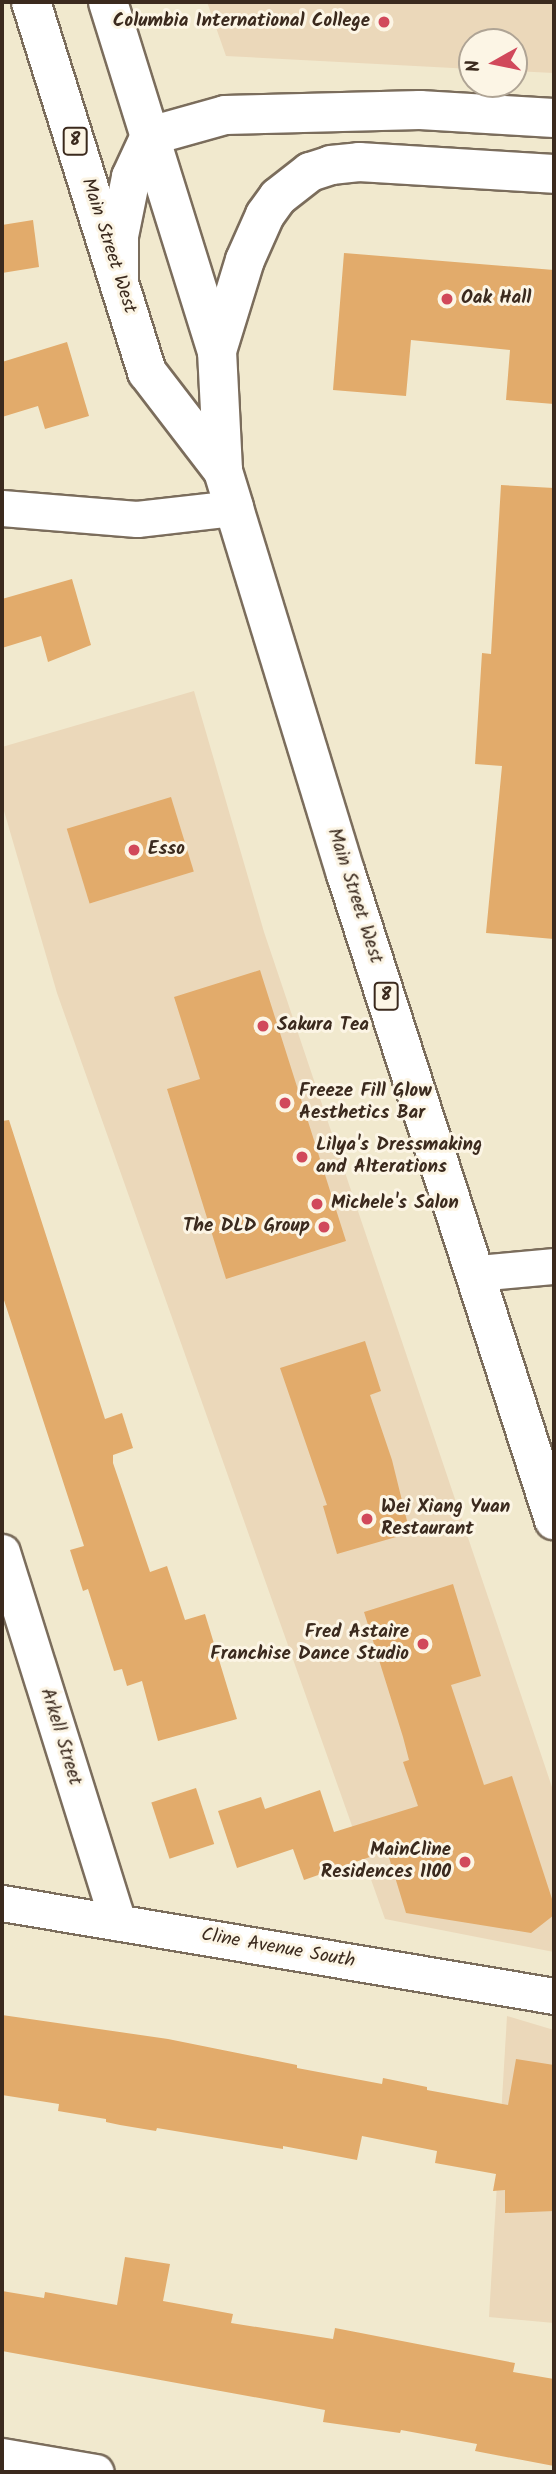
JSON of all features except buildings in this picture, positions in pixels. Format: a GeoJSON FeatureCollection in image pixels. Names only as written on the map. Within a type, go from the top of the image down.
{"type":"FeatureCollection","features":[{"type":"Feature","properties":{"kind":"main road","name":"Main Street West"},"geometry":{"type":"LineString","coordinates":[[31,2],[148,372],[223,471]]}},
{"type":"Feature","properties":{"kind":"main road","name":"Main Street West"},"geometry":{"type":"LineString","coordinates":[[108,2],[217,351],[223,471],[346,874],[477,1273],[554,1520]]}},
{"type":"Feature","properties":{"kind":"main road"},"geometry":{"type":"LineString","coordinates":[[119,281],[119,236],[131,177],[150,136],[225,115],[420,110],[554,118]]}},
{"type":"Feature","properties":{"kind":"main road"},"geometry":{"type":"LineString","coordinates":[[217,351],[244,260],[265,215],[278,197],[310,172],[331,165],[359,162],[554,174]]}},
{"type":"Feature","properties":{"kind":"street"},"geometry":{"type":"LineString","coordinates":[[2,508],[137,519],[234,508]]}},
{"type":"Feature","properties":{"kind":"street"},"geometry":{"type":"LineString","coordinates":[[477,1273],[554,1266]]}},
{"type":"Feature","properties":{"kind":"street","name":"Arkell Street"},"geometry":{"type":"LineString","coordinates":[[2,1552],[118,1922]]}},
{"type":"Feature","properties":{"kind":"street","name":"Cline Avenue South"},"geometry":{"type":"LineString","coordinates":[[2,1903],[554,1996]]}},
{"type":"Feature","properties":{"kind":"street"},"geometry":{"type":"LineString","coordinates":[[2,2456],[96,2472]]}},
{"type":"Feature","properties":{"kind":"shaded area","name":"Columbia International College"},"geometry":{"type":"Polygon","coordinates":[[[207,2],[554,2],[554,73],[528,72],[528,28],[458,28],[458,68],[226,56],[207,2]]]}},
{"type":"Feature","properties":{"kind":"shaded area"},"geometry":{"type":"Polygon","coordinates":[[[194,691],[264,932],[554,1793],[554,1952],[385,1919],[57,993],[2,804],[2,747],[194,691]]]}},
{"type":"Feature","properties":{"kind":"shaded area"},"geometry":{"type":"Polygon","coordinates":[[[507,2016],[554,2030],[554,2323],[489,2317],[507,2016]]]}},
{"type":"Feature","properties":{"kind":"place","name":"Columbia International College"},"geometry":{"type":"Point","coordinates":[384,22]}},
{"type":"Feature","properties":{"kind":"place","name":"Oak Hall"},"geometry":{"type":"Point","coordinates":[447,299]}},
{"type":"Feature","properties":{"kind":"place","name":"Esso"},"geometry":{"type":"Point","coordinates":[134,850]}},
{"type":"Feature","properties":{"kind":"place","name":"Sakura Tea"},"geometry":{"type":"Point","coordinates":[263,1026]}},
{"type":"Feature","properties":{"kind":"place","name":"Freeze Fill Glow Aesthetics Bar"},"geometry":{"type":"Point","coordinates":[285,1103]}},
{"type":"Feature","properties":{"kind":"place","name":"Lilya's Dressmaking and Alterations"},"geometry":{"type":"Point","coordinates":[302,1157]}},
{"type":"Feature","properties":{"kind":"place","name":"Michele's Salon"},"geometry":{"type":"Point","coordinates":[317,1204]}},
{"type":"Feature","properties":{"kind":"place","name":"The DLD Group"},"geometry":{"type":"Point","coordinates":[324,1227]}},
{"type":"Feature","properties":{"kind":"place","name":"Wei Xiang Yuan Restaurant"},"geometry":{"type":"Point","coordinates":[367,1519]}},
{"type":"Feature","properties":{"kind":"place","name":"Fred Astaire Franchise Dance Studio"},"geometry":{"type":"Point","coordinates":[423,1644]}},
{"type":"Feature","properties":{"kind":"place","name":"MainCline Residences 1100"},"geometry":{"type":"Point","coordinates":[465,1862]}}]}
